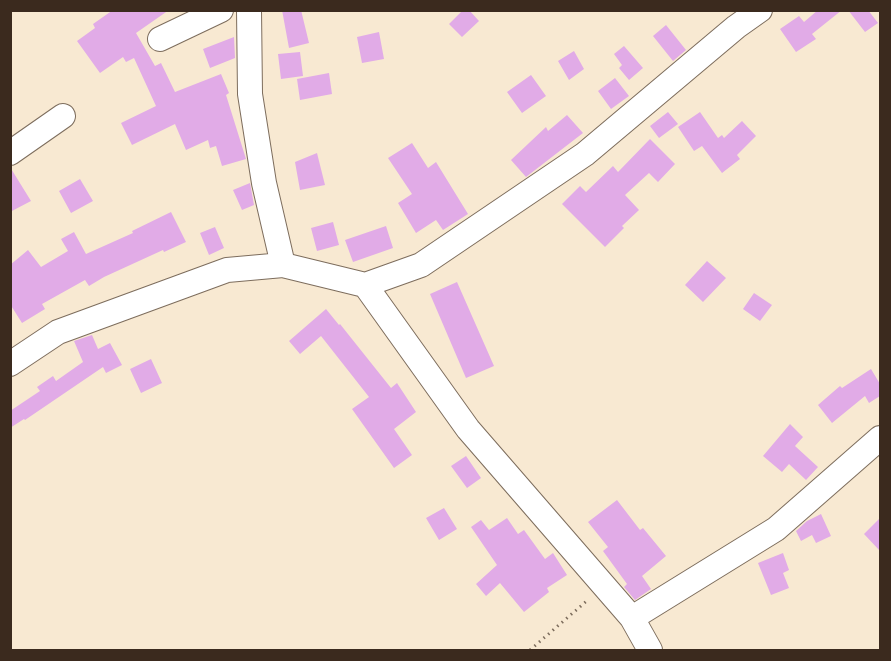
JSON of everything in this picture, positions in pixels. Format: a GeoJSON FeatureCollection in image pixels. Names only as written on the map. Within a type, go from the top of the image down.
{"type":"FeatureCollection","features":[{"type":"Feature","properties":{"kind":"street"},"geometry":{"type":"LineString","coordinates":[[160,39],[221,10]]}},
{"type":"Feature","properties":{"kind":"street"},"geometry":{"type":"LineString","coordinates":[[249,10],[250,94],[264,183],[284,265]]}},
{"type":"Feature","properties":{"kind":"street"},"geometry":{"type":"LineString","coordinates":[[10,364],[58,332],[227,270],[284,265],[365,285],[421,264],[585,154],[736,27],[760,10]]}},
{"type":"Feature","properties":{"kind":"street"},"geometry":{"type":"LineString","coordinates":[[10,153],[63,116]]}},
{"type":"Feature","properties":{"kind":"street"},"geometry":{"type":"LineString","coordinates":[[365,285],[468,429],[632,618],[650,651]]}},
{"type":"Feature","properties":{"kind":"street"},"geometry":{"type":"LineString","coordinates":[[632,618],[776,529],[880,438]]}},
{"type":"Feature","properties":{"kind":"path"},"geometry":{"type":"LineString","coordinates":[[530,651],[604,585]]}},
{"type":"Feature","properties":{"kind":"building"},"geometry":{"type":"Polygon","coordinates":[[[113,10],[169,10],[136,33],[155,66],[161,63],[175,92],[221,74],[229,93],[226,95],[246,159],[222,166],[216,146],[210,148],[208,140],[186,150],[175,124],[132,145],[121,123],[156,106],[134,58],[126,62],[123,57],[100,73],[77,41],[95,28],[93,24],[113,10]]]}},
{"type":"Feature","properties":{"kind":"building"},"geometry":{"type":"Polygon","coordinates":[[[282,10],[301,10],[309,43],[289,48],[282,10]]]}},
{"type":"Feature","properties":{"kind":"building"},"geometry":{"type":"Polygon","coordinates":[[[463,10],[469,10],[479,21],[462,37],[449,24],[463,10]]]}},
{"type":"Feature","properties":{"kind":"building"},"geometry":{"type":"Polygon","coordinates":[[[818,10],[842,10],[812,34],[816,39],[796,52],[780,29],[799,16],[804,22],[818,10]]]}},
{"type":"Feature","properties":{"kind":"building"},"geometry":{"type":"Polygon","coordinates":[[[848,10],[868,10],[878,23],[865,32],[848,10]]]}},
{"type":"Feature","properties":{"kind":"building"},"geometry":{"type":"Polygon","coordinates":[[[666,25],[686,50],[673,61],[653,36],[666,25]]]}},
{"type":"Feature","properties":{"kind":"building"},"geometry":{"type":"Polygon","coordinates":[[[379,32],[384,59],[362,63],[357,37],[379,32]]]}},
{"type":"Feature","properties":{"kind":"building"},"geometry":{"type":"Polygon","coordinates":[[[234,37],[235,58],[210,68],[203,49],[234,37]]]}},
{"type":"Feature","properties":{"kind":"building"},"geometry":{"type":"Polygon","coordinates":[[[624,46],[643,68],[629,80],[619,68],[622,65],[614,54],[624,46]]]}},
{"type":"Feature","properties":{"kind":"building"},"geometry":{"type":"Polygon","coordinates":[[[574,51],[584,69],[569,80],[558,61],[574,51]]]}},
{"type":"Feature","properties":{"kind":"building"},"geometry":{"type":"Polygon","coordinates":[[[300,52],[303,76],[281,79],[278,54],[300,52]]]}},
{"type":"Feature","properties":{"kind":"building"},"geometry":{"type":"Polygon","coordinates":[[[329,73],[332,94],[300,100],[297,79],[329,73]]]}},
{"type":"Feature","properties":{"kind":"building"},"geometry":{"type":"Polygon","coordinates":[[[531,75],[546,96],[522,113],[507,92],[531,75]]]}},
{"type":"Feature","properties":{"kind":"building"},"geometry":{"type":"Polygon","coordinates":[[[615,78],[629,96],[611,109],[598,91],[615,78]]]}},
{"type":"Feature","properties":{"kind":"building"},"geometry":{"type":"Polygon","coordinates":[[[668,112],[678,124],[659,138],[650,126],[668,112]]]}},
{"type":"Feature","properties":{"kind":"building"},"geometry":{"type":"Polygon","coordinates":[[[700,112],[718,138],[722,135],[724,138],[742,121],[756,136],[737,155],[740,159],[722,173],[702,146],[694,151],[678,127],[700,112]]]}},
{"type":"Feature","properties":{"kind":"building"},"geometry":{"type":"Polygon","coordinates":[[[567,115],[583,133],[526,177],[511,160],[546,127],[548,131],[567,115]]]}},
{"type":"Feature","properties":{"kind":"building"},"geometry":{"type":"Polygon","coordinates":[[[650,139],[675,164],[658,182],[649,173],[625,195],[639,210],[605,247],[562,204],[580,186],[586,192],[613,166],[618,172],[650,139]]]}},
{"type":"Feature","properties":{"kind":"building"},"geometry":{"type":"Polygon","coordinates":[[[412,143],[428,168],[436,162],[468,214],[443,230],[436,220],[416,233],[398,203],[412,194],[388,158],[412,143]]]}},
{"type":"Feature","properties":{"kind":"building"},"geometry":{"type":"Polygon","coordinates":[[[317,153],[325,185],[300,190],[295,162],[317,153]]]}},
{"type":"Feature","properties":{"kind":"building"},"geometry":{"type":"Polygon","coordinates":[[[10,167],[31,201],[10,212],[10,167]]]}},
{"type":"Feature","properties":{"kind":"building"},"geometry":{"type":"Polygon","coordinates":[[[80,179],[93,201],[71,213],[59,191],[80,179]]]}},
{"type":"Feature","properties":{"kind":"building"},"geometry":{"type":"Polygon","coordinates":[[[250,183],[254,205],[242,210],[233,190],[250,183]]]}},
{"type":"Feature","properties":{"kind":"building"},"geometry":{"type":"Polygon","coordinates":[[[171,212],[186,242],[164,252],[163,250],[89,286],[85,280],[42,304],[45,309],[22,323],[10,304],[10,265],[28,250],[41,267],[68,251],[61,239],[74,232],[86,254],[133,233],[132,231],[171,212]]]}},
{"type":"Feature","properties":{"kind":"building"},"geometry":{"type":"Polygon","coordinates":[[[333,222],[339,245],[317,251],[311,228],[333,222]]]}},
{"type":"Feature","properties":{"kind":"building"},"geometry":{"type":"Polygon","coordinates":[[[386,226],[393,248],[353,262],[345,240],[386,226]]]}},
{"type":"Feature","properties":{"kind":"building"},"geometry":{"type":"Polygon","coordinates":[[[215,227],[224,248],[209,255],[200,233],[215,227]]]}},
{"type":"Feature","properties":{"kind":"building"},"geometry":{"type":"Polygon","coordinates":[[[707,261],[726,278],[703,302],[685,285],[707,261]]]}},
{"type":"Feature","properties":{"kind":"building"},"geometry":{"type":"Polygon","coordinates":[[[457,282],[494,366],[466,378],[430,294],[457,282]]]}},
{"type":"Feature","properties":{"kind":"building"},"geometry":{"type":"Polygon","coordinates":[[[754,293],[772,305],[760,321],[743,309],[754,293]]]}},
{"type":"Feature","properties":{"kind":"building"},"geometry":{"type":"Polygon","coordinates":[[[326,309],[391,388],[397,383],[416,412],[394,429],[412,455],[394,468],[352,409],[369,397],[321,336],[300,354],[289,341],[326,309]]]}},
{"type":"Feature","properties":{"kind":"building"},"geometry":{"type":"Polygon","coordinates":[[[92,335],[98,349],[110,343],[122,365],[106,373],[103,367],[10,428],[10,411],[40,391],[37,387],[53,376],[56,381],[83,362],[74,341],[92,335]]]}},
{"type":"Feature","properties":{"kind":"building"},"geometry":{"type":"Polygon","coordinates":[[[151,359],[162,383],[141,393],[130,369],[151,359]]]}},
{"type":"Feature","properties":{"kind":"building"},"geometry":{"type":"Polygon","coordinates":[[[871,369],[880,384],[880,396],[869,403],[865,396],[832,423],[818,405],[840,386],[842,388],[871,369]]]}},
{"type":"Feature","properties":{"kind":"building"},"geometry":{"type":"Polygon","coordinates":[[[790,424],[803,437],[795,446],[818,467],[806,480],[789,464],[782,472],[763,456],[790,424]]]}},
{"type":"Feature","properties":{"kind":"building"},"geometry":{"type":"Polygon","coordinates":[[[466,456],[481,478],[467,488],[451,466],[466,456]]]}},
{"type":"Feature","properties":{"kind":"building"},"geometry":{"type":"Polygon","coordinates":[[[617,500],[640,530],[643,528],[666,556],[642,576],[651,589],[635,600],[624,587],[627,584],[603,551],[608,547],[588,522],[617,500]]]}},
{"type":"Feature","properties":{"kind":"building"},"geometry":{"type":"Polygon","coordinates":[[[444,508],[457,529],[439,540],[426,518],[444,508]]]}},
{"type":"Feature","properties":{"kind":"building"},"geometry":{"type":"Polygon","coordinates":[[[821,514],[831,536],[816,543],[812,535],[801,541],[796,531],[807,521],[821,514]]]}},
{"type":"Feature","properties":{"kind":"building"},"geometry":{"type":"Polygon","coordinates":[[[507,518],[518,534],[524,530],[545,559],[553,553],[567,575],[547,588],[549,592],[524,612],[500,583],[486,596],[476,584],[497,565],[471,527],[481,520],[489,530],[507,518]]]}},
{"type":"Feature","properties":{"kind":"building"},"geometry":{"type":"Polygon","coordinates":[[[880,518],[880,551],[864,534],[880,518]]]}},
{"type":"Feature","properties":{"kind":"building"},"geometry":{"type":"Polygon","coordinates":[[[783,553],[789,570],[783,573],[789,588],[771,595],[758,563],[783,553]]]}}]}
